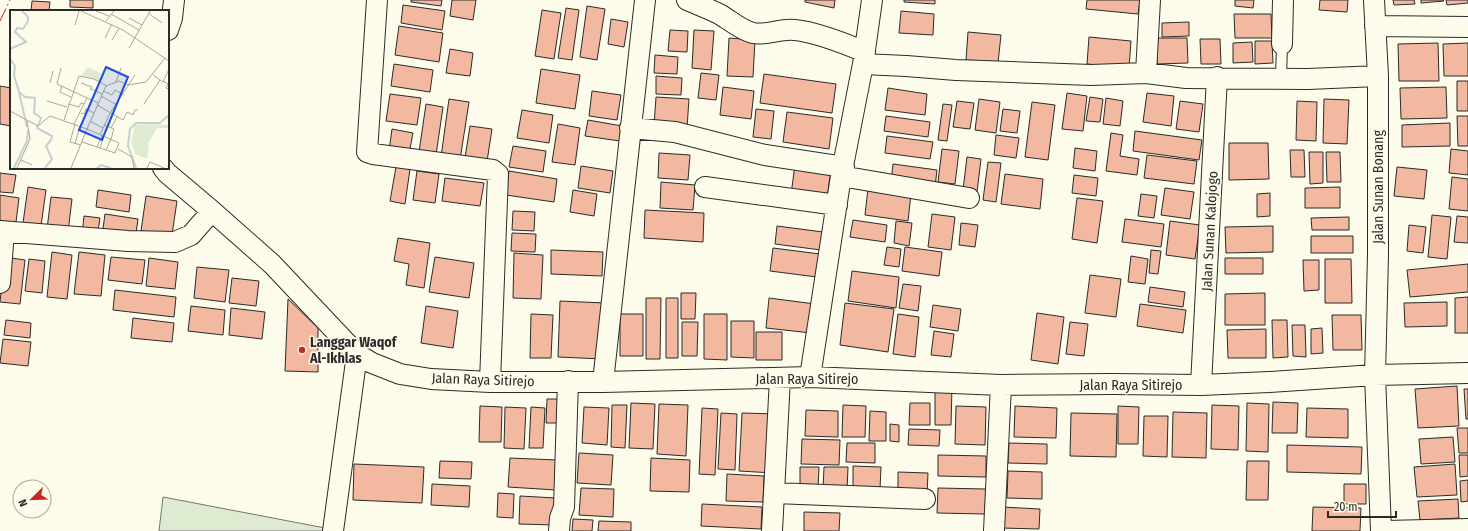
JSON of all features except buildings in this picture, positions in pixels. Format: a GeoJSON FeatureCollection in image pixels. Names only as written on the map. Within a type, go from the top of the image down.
{"type":"FeatureCollection","features":[{"type":"Feature","properties":{"kind":"street"},"geometry":{"type":"LineString","coordinates":[[169,27],[172,18],[174,0]]}},
{"type":"Feature","properties":{"kind":"street"},"geometry":{"type":"LineString","coordinates":[[377,0],[367,152],[372,154],[493,170],[498,174],[496,262],[493,284],[490,382]]}},
{"type":"Feature","properties":{"kind":"street"},"geometry":{"type":"LineString","coordinates":[[603,382],[645,0]]}},
{"type":"Feature","properties":{"kind":"street"},"geometry":{"type":"LineString","coordinates":[[687,0],[721,15],[741,28],[753,33],[766,34],[783,29],[796,30],[840,42],[864,58],[906,66],[956,70],[1091,75],[1146,73],[1186,78],[1217,77],[1308,79],[1378,76]]}},
{"type":"Feature","properties":{"kind":"street"},"geometry":{"type":"LineString","coordinates":[[810,377],[837,205],[864,58],[872,0]]}},
{"type":"Feature","properties":{"kind":"street"},"geometry":{"type":"LineString","coordinates":[[1146,73],[1150,0]]}},
{"type":"Feature","properties":{"kind":"street"},"geometry":{"type":"LineString","coordinates":[[1282,44],[1284,0]]}},
{"type":"Feature","properties":{"kind":"street","name":"Jalan Sunan Bonang"},"geometry":{"type":"LineString","coordinates":[[1374,0],[1378,76],[1378,255],[1375,375]]}},
{"type":"Feature","properties":{"kind":"street"},"geometry":{"type":"LineString","coordinates":[[1375,26],[1468,27]]}},
{"type":"Feature","properties":{"kind":"street","name":"Jalan Sunan Kalojogo"},"geometry":{"type":"LineString","coordinates":[[1202,385],[1217,77]]}},
{"type":"Feature","properties":{"kind":"street"},"geometry":{"type":"LineString","coordinates":[[630,128],[675,132],[765,155],[969,198]]}},
{"type":"Feature","properties":{"kind":"street","name":"Jalan Raya Sitirejo"},"geometry":{"type":"LineString","coordinates":[[164,169],[172,178],[272,264],[357,354],[372,363],[400,374],[431,379],[490,382],[603,382],[810,377],[1001,385],[1202,385],[1375,375],[1468,373]]}},
{"type":"Feature","properties":{"kind":"street"},"geometry":{"type":"LineString","coordinates":[[705,187],[837,205]]}},
{"type":"Feature","properties":{"kind":"street"},"geometry":{"type":"LineString","coordinates":[[0,283],[2,232],[175,242],[190,235],[212,211]]}},
{"type":"Feature","properties":{"kind":"street"},"geometry":{"type":"LineString","coordinates":[[333,531],[357,354]]}},
{"type":"Feature","properties":{"kind":"street"},"geometry":{"type":"LineString","coordinates":[[1375,375],[1381,531]]}},
{"type":"Feature","properties":{"kind":"street"},"geometry":{"type":"LineString","coordinates":[[772,531],[780,378]]}},
{"type":"Feature","properties":{"kind":"street"},"geometry":{"type":"LineString","coordinates":[[559,531],[560,518],[564,507],[568,381]]}},
{"type":"Feature","properties":{"kind":"street"},"geometry":{"type":"LineString","coordinates":[[994,531],[1001,385]]}},
{"type":"Feature","properties":{"kind":"street"},"geometry":{"type":"LineString","coordinates":[[775,493],[925,499]]}},
{"type":"Feature","properties":{"kind":"street"},"geometry":{"type":"LineString","coordinates":[[1386,531],[1468,529]]}},
{"type":"Feature","properties":{"kind":"lane"},"geometry":{"type":"LineString","coordinates":[[1280,78],[1282,44]]}},
{"type":"Feature","properties":{"kind":"green space"},"geometry":{"type":"Polygon","coordinates":[[[163,497],[325,528],[324,531],[159,531],[163,497]]]}},
{"type":"Feature","properties":{"kind":"power"},"geometry":{"type":"LineString","coordinates":[[0,21],[10,0]]}},
{"type":"Feature","properties":{"kind":"place","name":"Langgar Waqof Al-Ikhlas"},"geometry":{"type":"Point","coordinates":[302,350]}}]}
